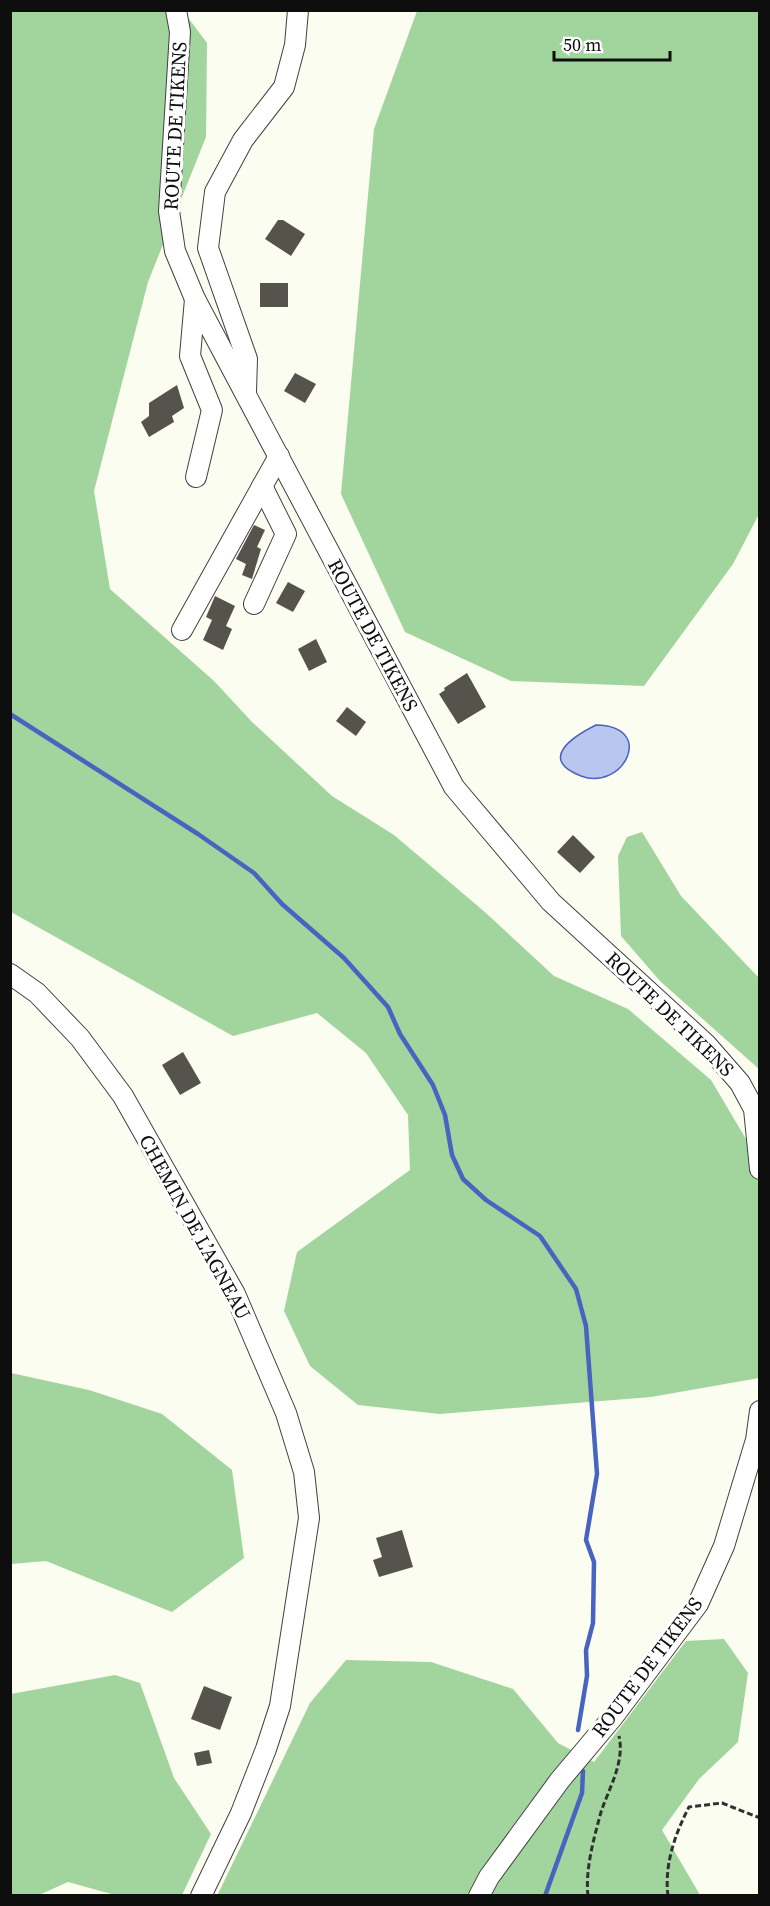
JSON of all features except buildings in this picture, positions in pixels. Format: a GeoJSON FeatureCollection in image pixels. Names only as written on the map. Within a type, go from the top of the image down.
{"type":"FeatureCollection","features":[{"type":"Feature","properties":{"kind":"street","name":"ROUTE DE TIKENS"},"geometry":{"type":"LineString","coordinates":[[176,10],[180,32],[169,211],[175,250],[195,298],[454,787],[551,902],[706,1044],[740,1083],[757,1112],[759,1169]]}},
{"type":"Feature","properties":{"kind":"street"},"geometry":{"type":"LineString","coordinates":[[246,394],[247,359],[208,248],[215,192],[243,140],[284,87],[294,45],[298,10]]}},
{"type":"Feature","properties":{"kind":"street"},"geometry":{"type":"LineString","coordinates":[[195,298],[190,356],[212,410],[196,477]]}},
{"type":"Feature","properties":{"kind":"street"},"geometry":{"type":"LineString","coordinates":[[182,630],[279,456]]}},
{"type":"Feature","properties":{"kind":"street"},"geometry":{"type":"LineString","coordinates":[[254,604],[286,534],[262,486]]}},
{"type":"Feature","properties":{"kind":"street","name":"CHEMIN DE L’AGNEAU"},"geometry":{"type":"LineString","coordinates":[[10,974],[37,993],[80,1038],[123,1096],[235,1294],[286,1413],[304,1472],[309,1518],[280,1706],[241,1813],[201,1896]]}},
{"type":"Feature","properties":{"kind":"street","name":"ROUTE DE TIKENS"},"geometry":{"type":"LineString","coordinates":[[479,1896],[489,1877],[560,1780],[613,1717],[698,1604],[724,1546],[756,1440],[759,1411]]}},
{"type":"Feature","properties":{"kind":"path"},"geometry":{"type":"LineString","coordinates":[[588,1896],[586,1881],[601,1814],[621,1757],[613,1717]]}},
{"type":"Feature","properties":{"kind":"path"},"geometry":{"type":"LineString","coordinates":[[668,1896],[666,1882],[676,1832],[689,1807],[722,1803],[759,1818]]}},
{"type":"Feature","properties":{"kind":"green space"},"geometry":{"type":"Polygon","coordinates":[[[11,11],[183,11],[207,43],[206,137],[148,282],[94,491],[110,589],[214,681],[252,722],[332,796],[394,835],[486,913],[554,976],[628,1009],[711,1080],[759,1161],[759,1378],[651,1397],[440,1414],[358,1405],[310,1366],[284,1311],[297,1252],[410,1170],[408,1115],[366,1053],[317,1013],[233,1036],[11,912],[11,11]]]}},
{"type":"Feature","properties":{"kind":"green space"},"geometry":{"type":"Polygon","coordinates":[[[417,11],[759,11],[759,514],[733,564],[644,686],[511,681],[405,632],[341,494],[374,129],[417,11]]]}},
{"type":"Feature","properties":{"kind":"green space"},"geometry":{"type":"Polygon","coordinates":[[[642,832],[681,896],[759,978],[759,1069],[660,981],[621,936],[618,856],[627,837],[642,832]]]}},
{"type":"Feature","properties":{"kind":"green space"},"geometry":{"type":"Polygon","coordinates":[[[11,1373],[89,1390],[162,1414],[232,1470],[244,1558],[172,1612],[46,1561],[11,1564],[11,1373]]]}},
{"type":"Feature","properties":{"kind":"green space"},"geometry":{"type":"Polygon","coordinates":[[[724,1639],[748,1673],[738,1742],[699,1779],[662,1830],[700,1895],[217,1896],[310,1703],[346,1660],[431,1662],[513,1689],[558,1743],[594,1762],[686,1641],[724,1639]]]}},
{"type":"Feature","properties":{"kind":"green space"},"geometry":{"type":"Polygon","coordinates":[[[115,1675],[140,1683],[174,1778],[211,1834],[182,1895],[115,1895],[68,1882],[39,1895],[11,1895],[11,1694],[115,1675]]]}},
{"type":"Feature","properties":{"kind":"water"},"geometry":{"type":"Polygon","coordinates":[[[596,725],[615,728],[625,736],[629,746],[627,757],[610,775],[596,778],[581,776],[568,769],[562,762],[561,755],[570,741],[596,725]]]}},
{"type":"Feature","properties":{"kind":"waterway"},"geometry":{"type":"LineString","coordinates":[[10,714],[198,834],[254,873],[282,904],[344,958],[388,1007],[400,1034],[433,1085],[445,1115],[452,1155],[463,1179],[486,1200],[540,1236],[576,1289],[586,1326],[597,1474],[586,1540],[594,1562],[593,1623],[586,1650],[587,1676],[578,1730]]}},
{"type":"Feature","properties":{"kind":"waterway"},"geometry":{"type":"LineString","coordinates":[[545,1896],[582,1793],[583,1771]]}}]}
